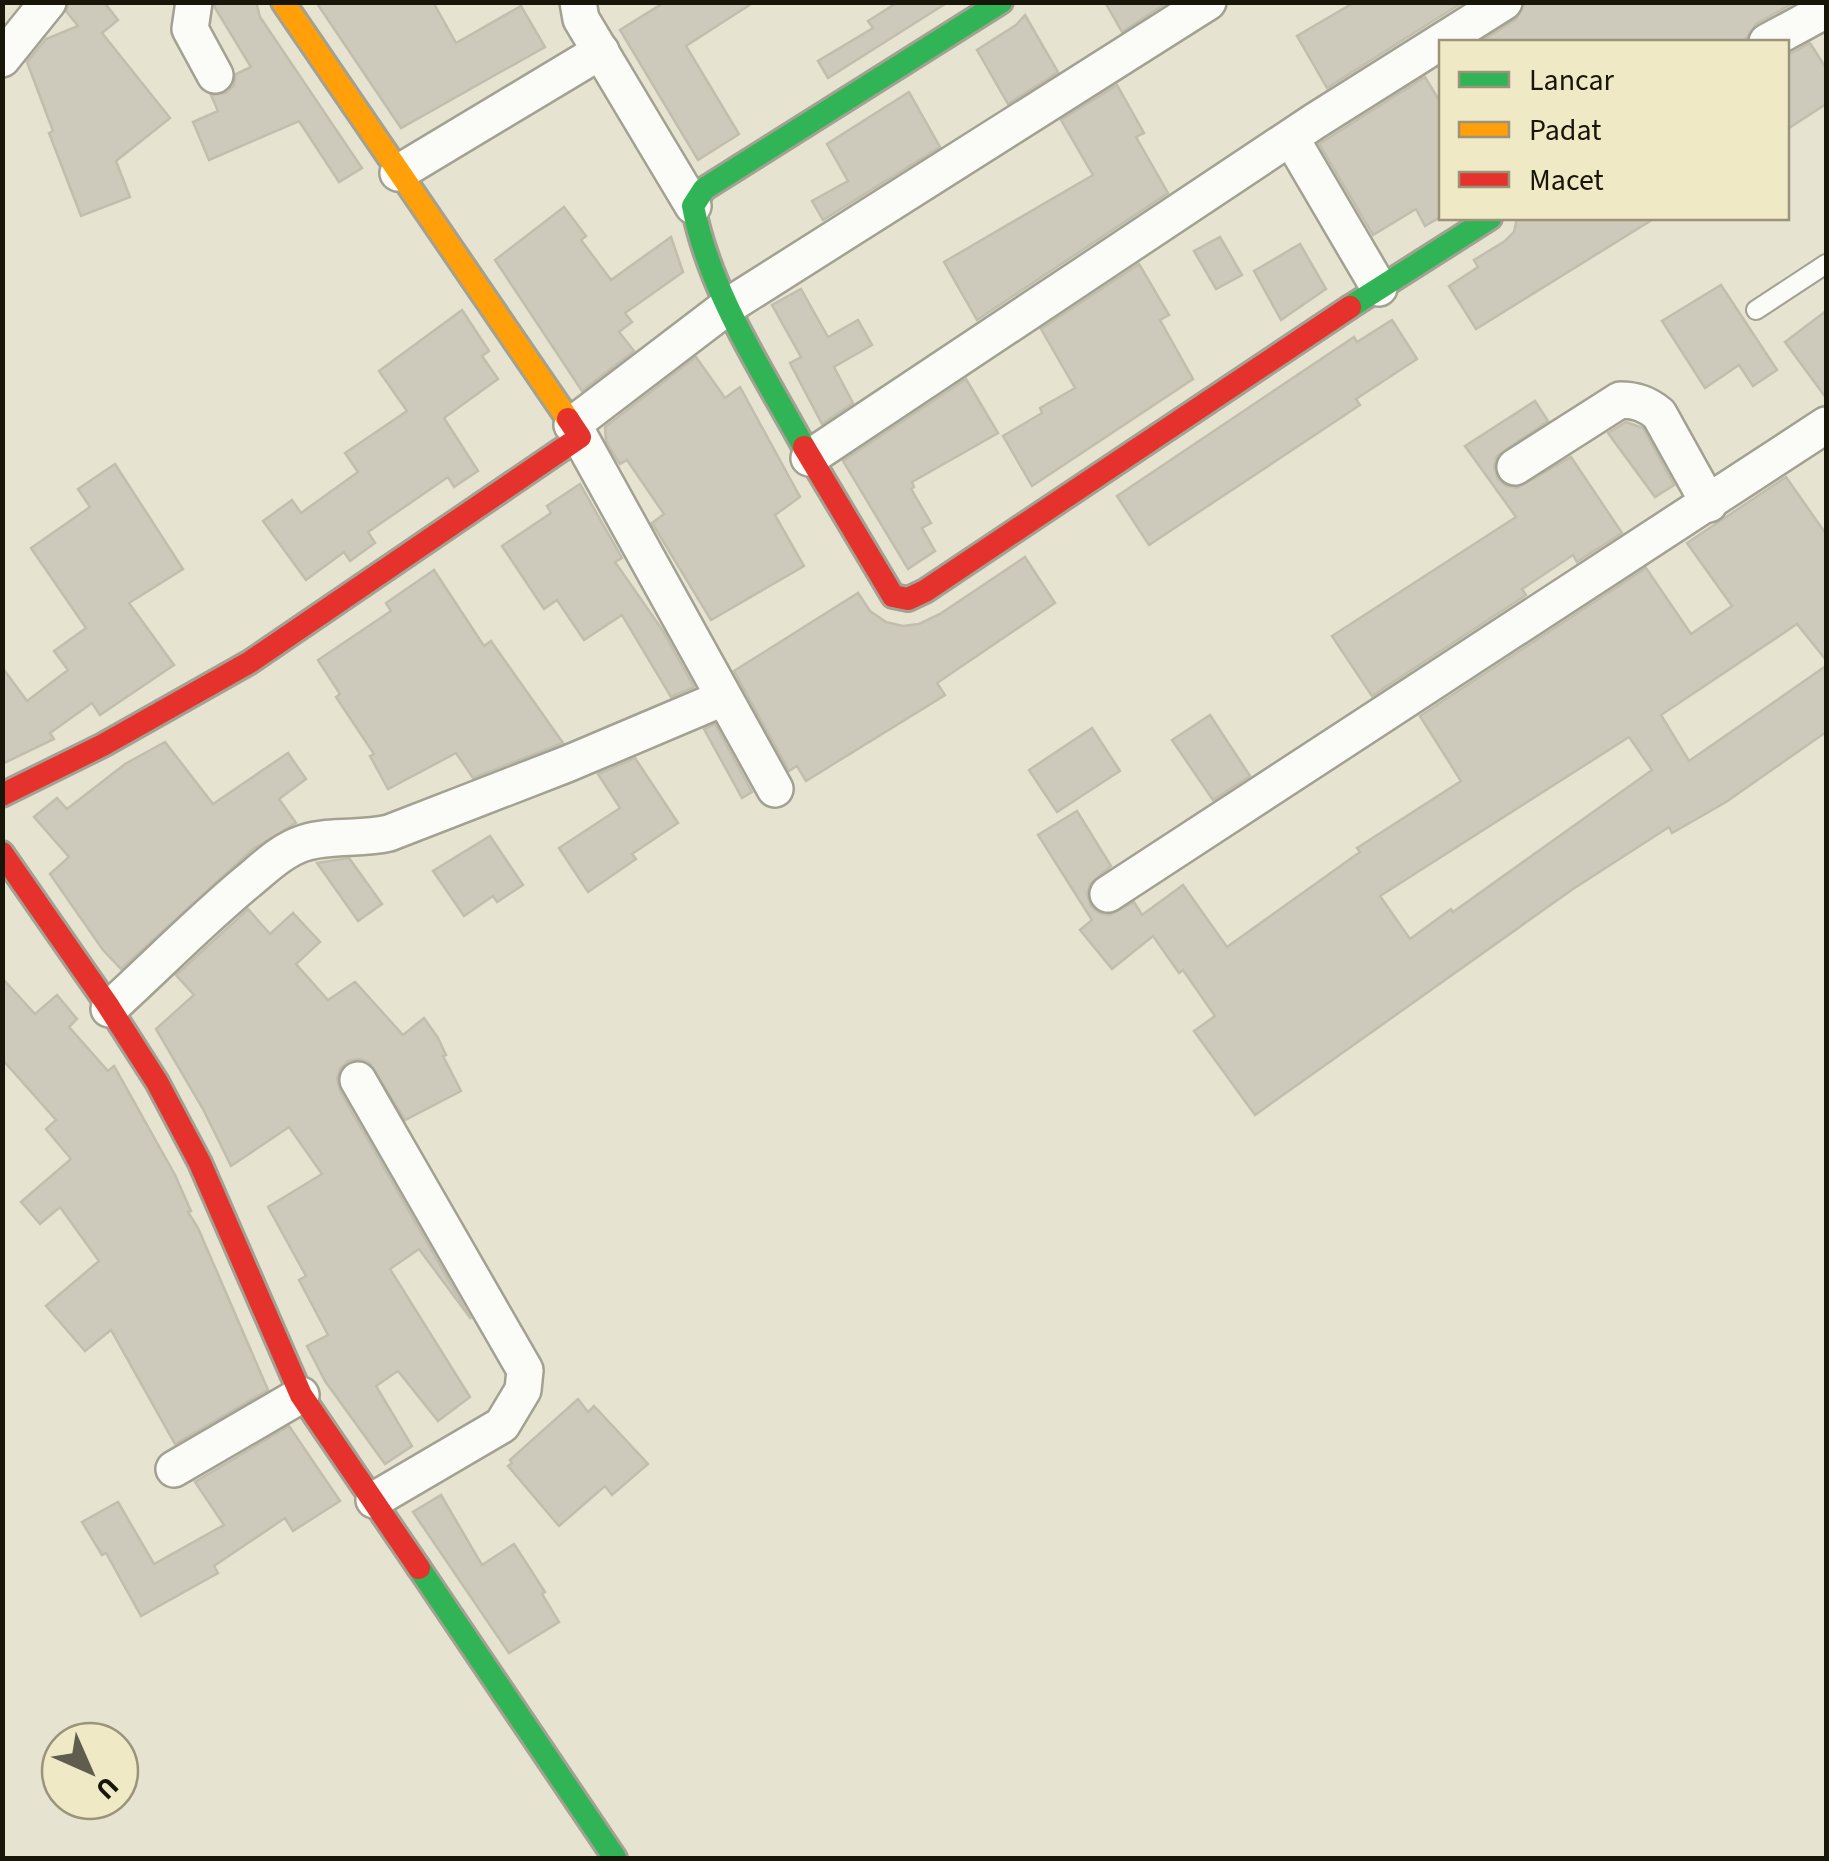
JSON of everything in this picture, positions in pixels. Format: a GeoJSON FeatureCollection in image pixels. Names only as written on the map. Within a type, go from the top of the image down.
{"type":"FeatureCollection","features":[{"type":"Feature","properties":{"kind":"street"},"geometry":{"type":"LineString","coordinates":[[5,55],[48,2]]}},
{"type":"Feature","properties":{"kind":"street"},"geometry":{"type":"LineString","coordinates":[[194,2],[190,29],[215,74]]}},
{"type":"Feature","properties":{"kind":"street"},"geometry":{"type":"LineString","coordinates":[[284,2],[576,431],[775,788]]}},
{"type":"Feature","properties":{"kind":"street"},"geometry":{"type":"LineString","coordinates":[[578,2],[581,20],[693,206],[700,239],[728,306],[809,458],[893,596],[908,598],[925,591],[1487,220]]}},
{"type":"Feature","properties":{"kind":"street"},"geometry":{"type":"LineString","coordinates":[[693,206],[704,189],[1001,2]]}},
{"type":"Feature","properties":{"kind":"street"},"geometry":{"type":"LineString","coordinates":[[2,795],[104,745],[282,642],[576,431],[728,306],[1208,2]]}},
{"type":"Feature","properties":{"kind":"street"},"geometry":{"type":"LineString","coordinates":[[1444,40],[1504,2]]}},
{"type":"Feature","properties":{"kind":"street"},"geometry":{"type":"LineString","coordinates":[[1771,40],[1826,10]]}},
{"type":"Feature","properties":{"kind":"street"},"geometry":{"type":"LineString","coordinates":[[809,458],[1439,43]]}},
{"type":"Feature","properties":{"kind":"street"},"geometry":{"type":"LineString","coordinates":[[398,172],[601,51]]}},
{"type":"Feature","properties":{"kind":"street"},"geometry":{"type":"LineString","coordinates":[[1302,130],[1389,281]]}},
{"type":"Feature","properties":{"kind":"street"},"geometry":{"type":"LineString","coordinates":[[1515,467],[1620,400],[1632,400],[1659,414],[1708,504]]}},
{"type":"Feature","properties":{"kind":"street"},"geometry":{"type":"LineString","coordinates":[[1108,894],[1826,425]]}},
{"type":"Feature","properties":{"kind":"street"},"geometry":{"type":"LineString","coordinates":[[109,1009],[224,901],[284,852],[328,838],[376,836],[567,764],[723,698]]}},
{"type":"Feature","properties":{"kind":"street"},"geometry":{"type":"LineString","coordinates":[[2,853],[158,1085],[200,1163],[272,1341],[300,1394],[615,1858]]}},
{"type":"Feature","properties":{"kind":"street"},"geometry":{"type":"LineString","coordinates":[[358,1080],[525,1370],[523,1390],[502,1425],[374,1500]]}},
{"type":"Feature","properties":{"kind":"street"},"geometry":{"type":"LineString","coordinates":[[174,1469],[300,1394]]}},
{"type":"Feature","properties":{"kind":"lane"},"geometry":{"type":"LineString","coordinates":[[1756,310],[1826,264]]}},
{"type":"Feature","properties":{"kind":"building"},"geometry":{"type":"Polygon","coordinates":[[[69,2],[104,2],[118,20],[102,33],[170,118],[116,161],[130,197],[81,216],[27,62],[46,39],[78,26],[66,11],[69,2]]]}},
{"type":"Feature","properties":{"kind":"building"},"geometry":{"type":"Polygon","coordinates":[[[215,2],[256,2],[260,17],[362,168],[339,182],[299,121],[209,160],[193,122],[218,111],[211,95],[226,93],[234,85],[236,74],[251,67],[215,2]]]}},
{"type":"Feature","properties":{"kind":"building"},"geometry":{"type":"Polygon","coordinates":[[[316,2],[433,2],[456,43],[521,6],[545,47],[401,128],[316,2]]]}},
{"type":"Feature","properties":{"kind":"building"},"geometry":{"type":"Polygon","coordinates":[[[665,2],[754,2],[686,46],[739,134],[698,160],[620,30],[665,2]]]}},
{"type":"Feature","properties":{"kind":"building"},"geometry":{"type":"Polygon","coordinates":[[[898,2],[948,2],[828,78],[818,61],[873,28],[868,21],[898,2]]]}},
{"type":"Feature","properties":{"kind":"building"},"geometry":{"type":"Polygon","coordinates":[[[1105,2],[1168,2],[1122,32],[1105,2]]]}},
{"type":"Feature","properties":{"kind":"building"},"geometry":{"type":"Polygon","coordinates":[[[1355,2],[1463,2],[1327,88],[1297,36],[1355,2]]]}},
{"type":"Feature","properties":{"kind":"building"},"geometry":{"type":"Polygon","coordinates":[[[1525,2],[1795,2],[1756,24],[1745,40],[1483,40],[1516,19],[1525,2]]]}},
{"type":"Feature","properties":{"kind":"building"},"geometry":{"type":"Polygon","coordinates":[[[1025,15],[1058,72],[1008,104],[977,50],[1025,15]]]}},
{"type":"Feature","properties":{"kind":"building"},"geometry":{"type":"Polygon","coordinates":[[[1810,43],[1826,68],[1826,104],[1789,128],[1789,54],[1810,43]]]}},
{"type":"Feature","properties":{"kind":"building"},"geometry":{"type":"Polygon","coordinates":[[[1425,77],[1439,100],[1439,218],[1425,226],[1416,209],[1373,235],[1319,144],[1425,77]]]}},
{"type":"Feature","properties":{"kind":"building"},"geometry":{"type":"Polygon","coordinates":[[[1117,85],[1144,133],[1136,137],[1168,193],[977,320],[944,262],[1093,175],[1061,120],[1117,85]]]}},
{"type":"Feature","properties":{"kind":"building"},"geometry":{"type":"Polygon","coordinates":[[[909,92],[940,147],[823,220],[812,201],[848,181],[827,144],[909,92]]]}},
{"type":"Feature","properties":{"kind":"building"},"geometry":{"type":"Polygon","coordinates":[[[564,207],[586,236],[581,240],[611,280],[671,237],[683,272],[625,313],[632,322],[619,332],[634,351],[582,391],[495,260],[564,207]]]}},
{"type":"Feature","properties":{"kind":"building"},"geometry":{"type":"Polygon","coordinates":[[[1517,220],[1652,220],[1476,329],[1449,286],[1478,267],[1474,260],[1514,232],[1517,220]]]}},
{"type":"Feature","properties":{"kind":"building"},"geometry":{"type":"Polygon","coordinates":[[[1220,237],[1242,275],[1216,289],[1194,251],[1220,237]]]}},
{"type":"Feature","properties":{"kind":"building"},"geometry":{"type":"Polygon","coordinates":[[[1300,244],[1326,289],[1281,320],[1254,271],[1300,244]]]}},
{"type":"Feature","properties":{"kind":"building"},"geometry":{"type":"Polygon","coordinates":[[[1139,264],[1169,315],[1160,320],[1193,379],[1032,486],[1003,436],[1075,388],[1041,329],[1139,264]]]}},
{"type":"Feature","properties":{"kind":"building"},"geometry":{"type":"Polygon","coordinates":[[[1721,285],[1777,370],[1753,386],[1739,365],[1705,388],[1662,321],[1721,285]]]}},
{"type":"Feature","properties":{"kind":"building"},"geometry":{"type":"Polygon","coordinates":[[[801,289],[828,337],[858,320],[872,345],[834,367],[853,403],[822,424],[790,363],[801,357],[772,305],[801,289]]]}},
{"type":"Feature","properties":{"kind":"building"},"geometry":{"type":"Polygon","coordinates":[[[462,310],[489,351],[482,356],[498,379],[444,418],[478,471],[454,487],[448,477],[368,532],[375,543],[350,561],[344,552],[306,580],[263,521],[292,500],[301,513],[358,472],[345,453],[407,411],[379,371],[462,310]]]}},
{"type":"Feature","properties":{"kind":"building"},"geometry":{"type":"Polygon","coordinates":[[[1826,311],[1826,398],[1785,342],[1826,311]]]}},
{"type":"Feature","properties":{"kind":"building"},"geometry":{"type":"Polygon","coordinates":[[[1392,320],[1417,359],[1356,399],[1360,405],[1149,545],[1117,496],[1354,337],[1357,342],[1392,320]]]}},
{"type":"Feature","properties":{"kind":"building"},"geometry":{"type":"Polygon","coordinates":[[[696,357],[725,398],[740,387],[800,497],[775,515],[804,566],[711,620],[652,523],[664,514],[627,460],[620,464],[606,441],[605,427],[696,357]]]}},
{"type":"Feature","properties":{"kind":"building"},"geometry":{"type":"Polygon","coordinates":[[[966,379],[998,433],[912,482],[911,489],[931,523],[922,528],[935,551],[908,569],[843,461],[966,379]]]}},
{"type":"Feature","properties":{"kind":"building"},"geometry":{"type":"Polygon","coordinates":[[[1535,401],[1548,421],[1497,456],[1494,467],[1498,479],[1517,488],[1571,457],[1622,533],[1577,562],[1573,555],[1522,589],[1526,595],[1372,696],[1332,636],[1516,517],[1465,446],[1535,401]]]}},
{"type":"Feature","properties":{"kind":"building"},"geometry":{"type":"Polygon","coordinates":[[[1626,422],[1643,428],[1674,485],[1655,497],[1608,433],[1626,422]]]}},
{"type":"Feature","properties":{"kind":"building"},"geometry":{"type":"Polygon","coordinates":[[[115,464],[183,569],[129,603],[174,665],[100,715],[92,703],[50,733],[54,739],[2,764],[2,667],[27,701],[68,670],[54,651],[86,628],[31,548],[90,507],[78,489],[115,464]]]}},
{"type":"Feature","properties":{"kind":"building"},"geometry":{"type":"Polygon","coordinates":[[[1786,477],[1826,534],[1826,660],[1797,624],[1661,715],[1689,761],[1826,666],[1826,732],[1726,802],[1672,833],[1669,827],[1573,889],[1255,1115],[1194,1031],[1215,1016],[1153,936],[1112,969],[1080,930],[1092,920],[1038,835],[1077,811],[1111,866],[1090,884],[1087,894],[1091,906],[1110,915],[1134,902],[1142,915],[1183,885],[1227,947],[1360,852],[1357,848],[1461,781],[1420,716],[1646,568],[1691,634],[1732,606],[1687,543],[1786,477]],[[1629,737],[1380,896],[1410,939],[1652,770],[1629,737]]]}},
{"type":"Feature","properties":{"kind":"building"},"geometry":{"type":"Polygon","coordinates":[[[580,484],[622,558],[615,562],[663,631],[694,687],[671,697],[622,615],[584,640],[557,600],[544,609],[502,546],[551,513],[547,506],[580,484]]]}},
{"type":"Feature","properties":{"kind":"building"},"geometry":{"type":"Polygon","coordinates":[[[1025,557],[1055,603],[937,683],[945,695],[806,781],[797,766],[789,771],[734,671],[858,593],[870,611],[886,622],[919,624],[1025,557]]]}},
{"type":"Feature","properties":{"kind":"building"},"geometry":{"type":"Polygon","coordinates":[[[434,570],[484,646],[491,641],[563,743],[473,778],[456,753],[388,789],[370,756],[374,754],[336,697],[340,694],[318,660],[391,611],[386,603],[434,570]]]}},
{"type":"Feature","properties":{"kind":"building"},"geometry":{"type":"Polygon","coordinates":[[[1210,715],[1250,776],[1213,800],[1172,740],[1210,715]]]}},
{"type":"Feature","properties":{"kind":"building"},"geometry":{"type":"Polygon","coordinates":[[[715,724],[752,792],[742,798],[704,729],[715,724]]]}},
{"type":"Feature","properties":{"kind":"building"},"geometry":{"type":"Polygon","coordinates":[[[1092,728],[1120,771],[1057,812],[1029,770],[1092,728]]]}},
{"type":"Feature","properties":{"kind":"building"},"geometry":{"type":"Polygon","coordinates":[[[165,742],[213,804],[288,753],[306,779],[279,799],[296,823],[253,849],[121,969],[103,950],[50,874],[69,857],[34,817],[57,798],[67,809],[125,764],[165,742]]]}},
{"type":"Feature","properties":{"kind":"building"},"geometry":{"type":"Polygon","coordinates":[[[635,758],[678,823],[632,854],[636,859],[588,892],[559,848],[620,808],[598,774],[635,758]]]}},
{"type":"Feature","properties":{"kind":"building"},"geometry":{"type":"Polygon","coordinates":[[[490,836],[523,885],[497,902],[493,896],[464,916],[433,871],[490,836]]]}},
{"type":"Feature","properties":{"kind":"building"},"geometry":{"type":"Polygon","coordinates":[[[349,858],[382,904],[358,921],[317,863],[349,858]]]}},
{"type":"Feature","properties":{"kind":"building"},"geometry":{"type":"Polygon","coordinates":[[[248,909],[270,934],[293,913],[320,942],[296,964],[328,1000],[355,982],[403,1035],[424,1018],[438,1038],[461,1091],[405,1120],[369,1062],[348,1061],[337,1079],[340,1091],[471,1319],[419,1249],[390,1269],[470,1397],[438,1421],[398,1371],[376,1386],[412,1446],[385,1464],[325,1381],[307,1346],[328,1335],[299,1280],[306,1276],[268,1207],[322,1174],[289,1127],[231,1166],[156,1029],[194,995],[176,975],[248,909]]]}},
{"type":"Feature","properties":{"kind":"building"},"geometry":{"type":"Polygon","coordinates":[[[2,978],[35,1014],[57,995],[77,1019],[69,1027],[108,1071],[114,1066],[175,1175],[268,1390],[175,1444],[111,1330],[85,1351],[46,1306],[99,1261],[60,1207],[40,1224],[21,1202],[71,1159],[46,1129],[56,1120],[2,1059],[2,978]]]}},
{"type":"Feature","properties":{"kind":"building"},"geometry":{"type":"Polygon","coordinates":[[[578,1399],[588,1412],[594,1406],[648,1464],[612,1495],[605,1486],[559,1526],[508,1466],[578,1399]]]}},
{"type":"Feature","properties":{"kind":"building"},"geometry":{"type":"Polygon","coordinates":[[[289,1426],[340,1501],[293,1531],[285,1518],[214,1566],[218,1573],[141,1616],[106,1553],[102,1555],[82,1522],[118,1502],[154,1564],[224,1525],[195,1482],[289,1426]]]}},
{"type":"Feature","properties":{"kind":"building"},"geometry":{"type":"Polygon","coordinates":[[[441,1495],[482,1565],[514,1544],[559,1622],[509,1653],[413,1512],[441,1495]]]}},
{"type":"Feature","properties":{"kind":"traffic: fast"},"geometry":{"type":"LineString","coordinates":[[804,447],[725,300],[693,206],[704,189],[1001,2]]}},
{"type":"Feature","properties":{"kind":"traffic: fast"},"geometry":{"type":"LineString","coordinates":[[1350,307],[1487,220]]}},
{"type":"Feature","properties":{"kind":"traffic: fast"},"geometry":{"type":"LineString","coordinates":[[419,1568],[615,1858]]}},
{"type":"Feature","properties":{"kind":"traffic: slow"},"geometry":{"type":"LineString","coordinates":[[283,2],[568,419]]}},
{"type":"Feature","properties":{"kind":"traffic: jam"},"geometry":{"type":"LineString","coordinates":[[804,447],[893,596],[908,599],[1350,307]]}},
{"type":"Feature","properties":{"kind":"traffic: jam"},"geometry":{"type":"LineString","coordinates":[[2,795],[103,745],[250,662],[580,437],[568,419]]}},
{"type":"Feature","properties":{"kind":"traffic: jam"},"geometry":{"type":"LineString","coordinates":[[2,853],[157,1082],[200,1163],[301,1395],[419,1568]]}}]}
